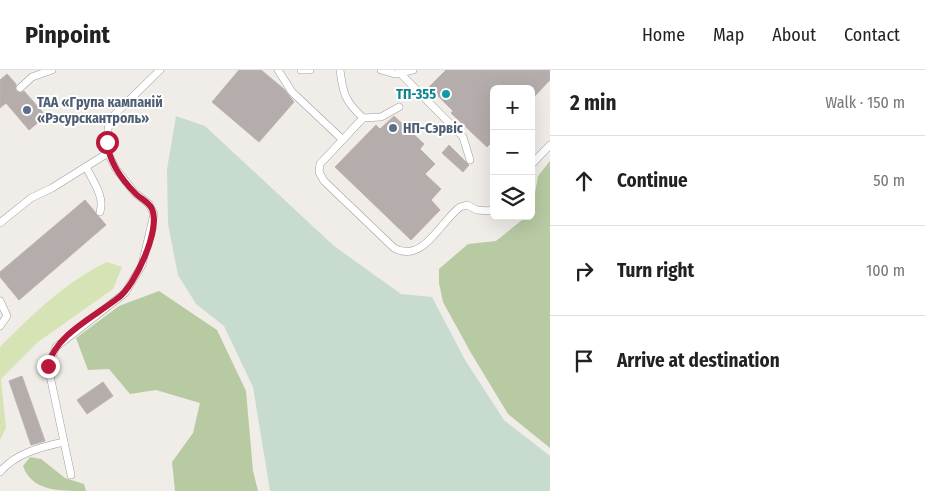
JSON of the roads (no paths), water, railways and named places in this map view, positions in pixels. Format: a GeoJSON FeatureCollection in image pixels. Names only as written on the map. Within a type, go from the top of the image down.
{"type":"FeatureCollection","features":[{"type":"Feature","properties":{"kind":"lane"},"geometry":{"type":"LineString","coordinates":[[20,88],[32,77],[52,70]]}},
{"type":"Feature","properties":{"kind":"lane"},"geometry":{"type":"LineString","coordinates":[[71,476],[49,376],[50,357],[56,347],[68,335],[125,293],[142,265],[154,220],[149,204],[135,193],[116,169],[108,153],[108,129],[111,118],[160,70]]}},
{"type":"Feature","properties":{"kind":"lane"},"geometry":{"type":"LineString","coordinates":[[278,70],[292,92],[343,140]]}},
{"type":"Feature","properties":{"kind":"lane"},"geometry":{"type":"LineString","coordinates":[[301,70],[310,70]]}},
{"type":"Feature","properties":{"kind":"lane"},"geometry":{"type":"LineString","coordinates":[[340,70],[342,88],[348,104],[363,118]]}},
{"type":"Feature","properties":{"kind":"lane"},"geometry":{"type":"LineString","coordinates":[[381,70],[388,74],[401,74],[412,70]]}},
{"type":"Feature","properties":{"kind":"lane"},"geometry":{"type":"LineString","coordinates":[[401,74],[463,137],[470,160]]}},
{"type":"Feature","properties":{"kind":"lane"},"geometry":{"type":"LineString","coordinates":[[399,107],[381,117],[363,118],[320,164],[320,176],[400,252],[412,252],[420,249],[460,207],[467,205],[477,210],[490,211]]}},
{"type":"Feature","properties":{"kind":"lane"},"geometry":{"type":"LineString","coordinates":[[535,161],[550,145]]}},
{"type":"Feature","properties":{"kind":"lane"},"geometry":{"type":"LineString","coordinates":[[0,224],[31,198],[52,188],[108,153]]}},
{"type":"Feature","properties":{"kind":"lane"},"geometry":{"type":"LineString","coordinates":[[86,167],[100,195],[102,205],[100,212]]}},
{"type":"Feature","properties":{"kind":"lane"},"geometry":{"type":"LineString","coordinates":[[0,301],[7,316],[0,326]]}},
{"type":"Feature","properties":{"kind":"lane"},"geometry":{"type":"LineString","coordinates":[[0,472],[12,460],[24,454],[64,442]]}},
{"type":"Feature","properties":{"kind":"place","name":"ТП-355"},"geometry":{"type":"Point","coordinates":[446,94]}},
{"type":"Feature","properties":{"kind":"place","name":"ТАА «Група кампаній «Рэсурскантроль»"},"geometry":{"type":"Point","coordinates":[27,110]}},
{"type":"Feature","properties":{"kind":"place","name":"НП-Сэрвіс"},"geometry":{"type":"Point","coordinates":[393,128]}}]}
